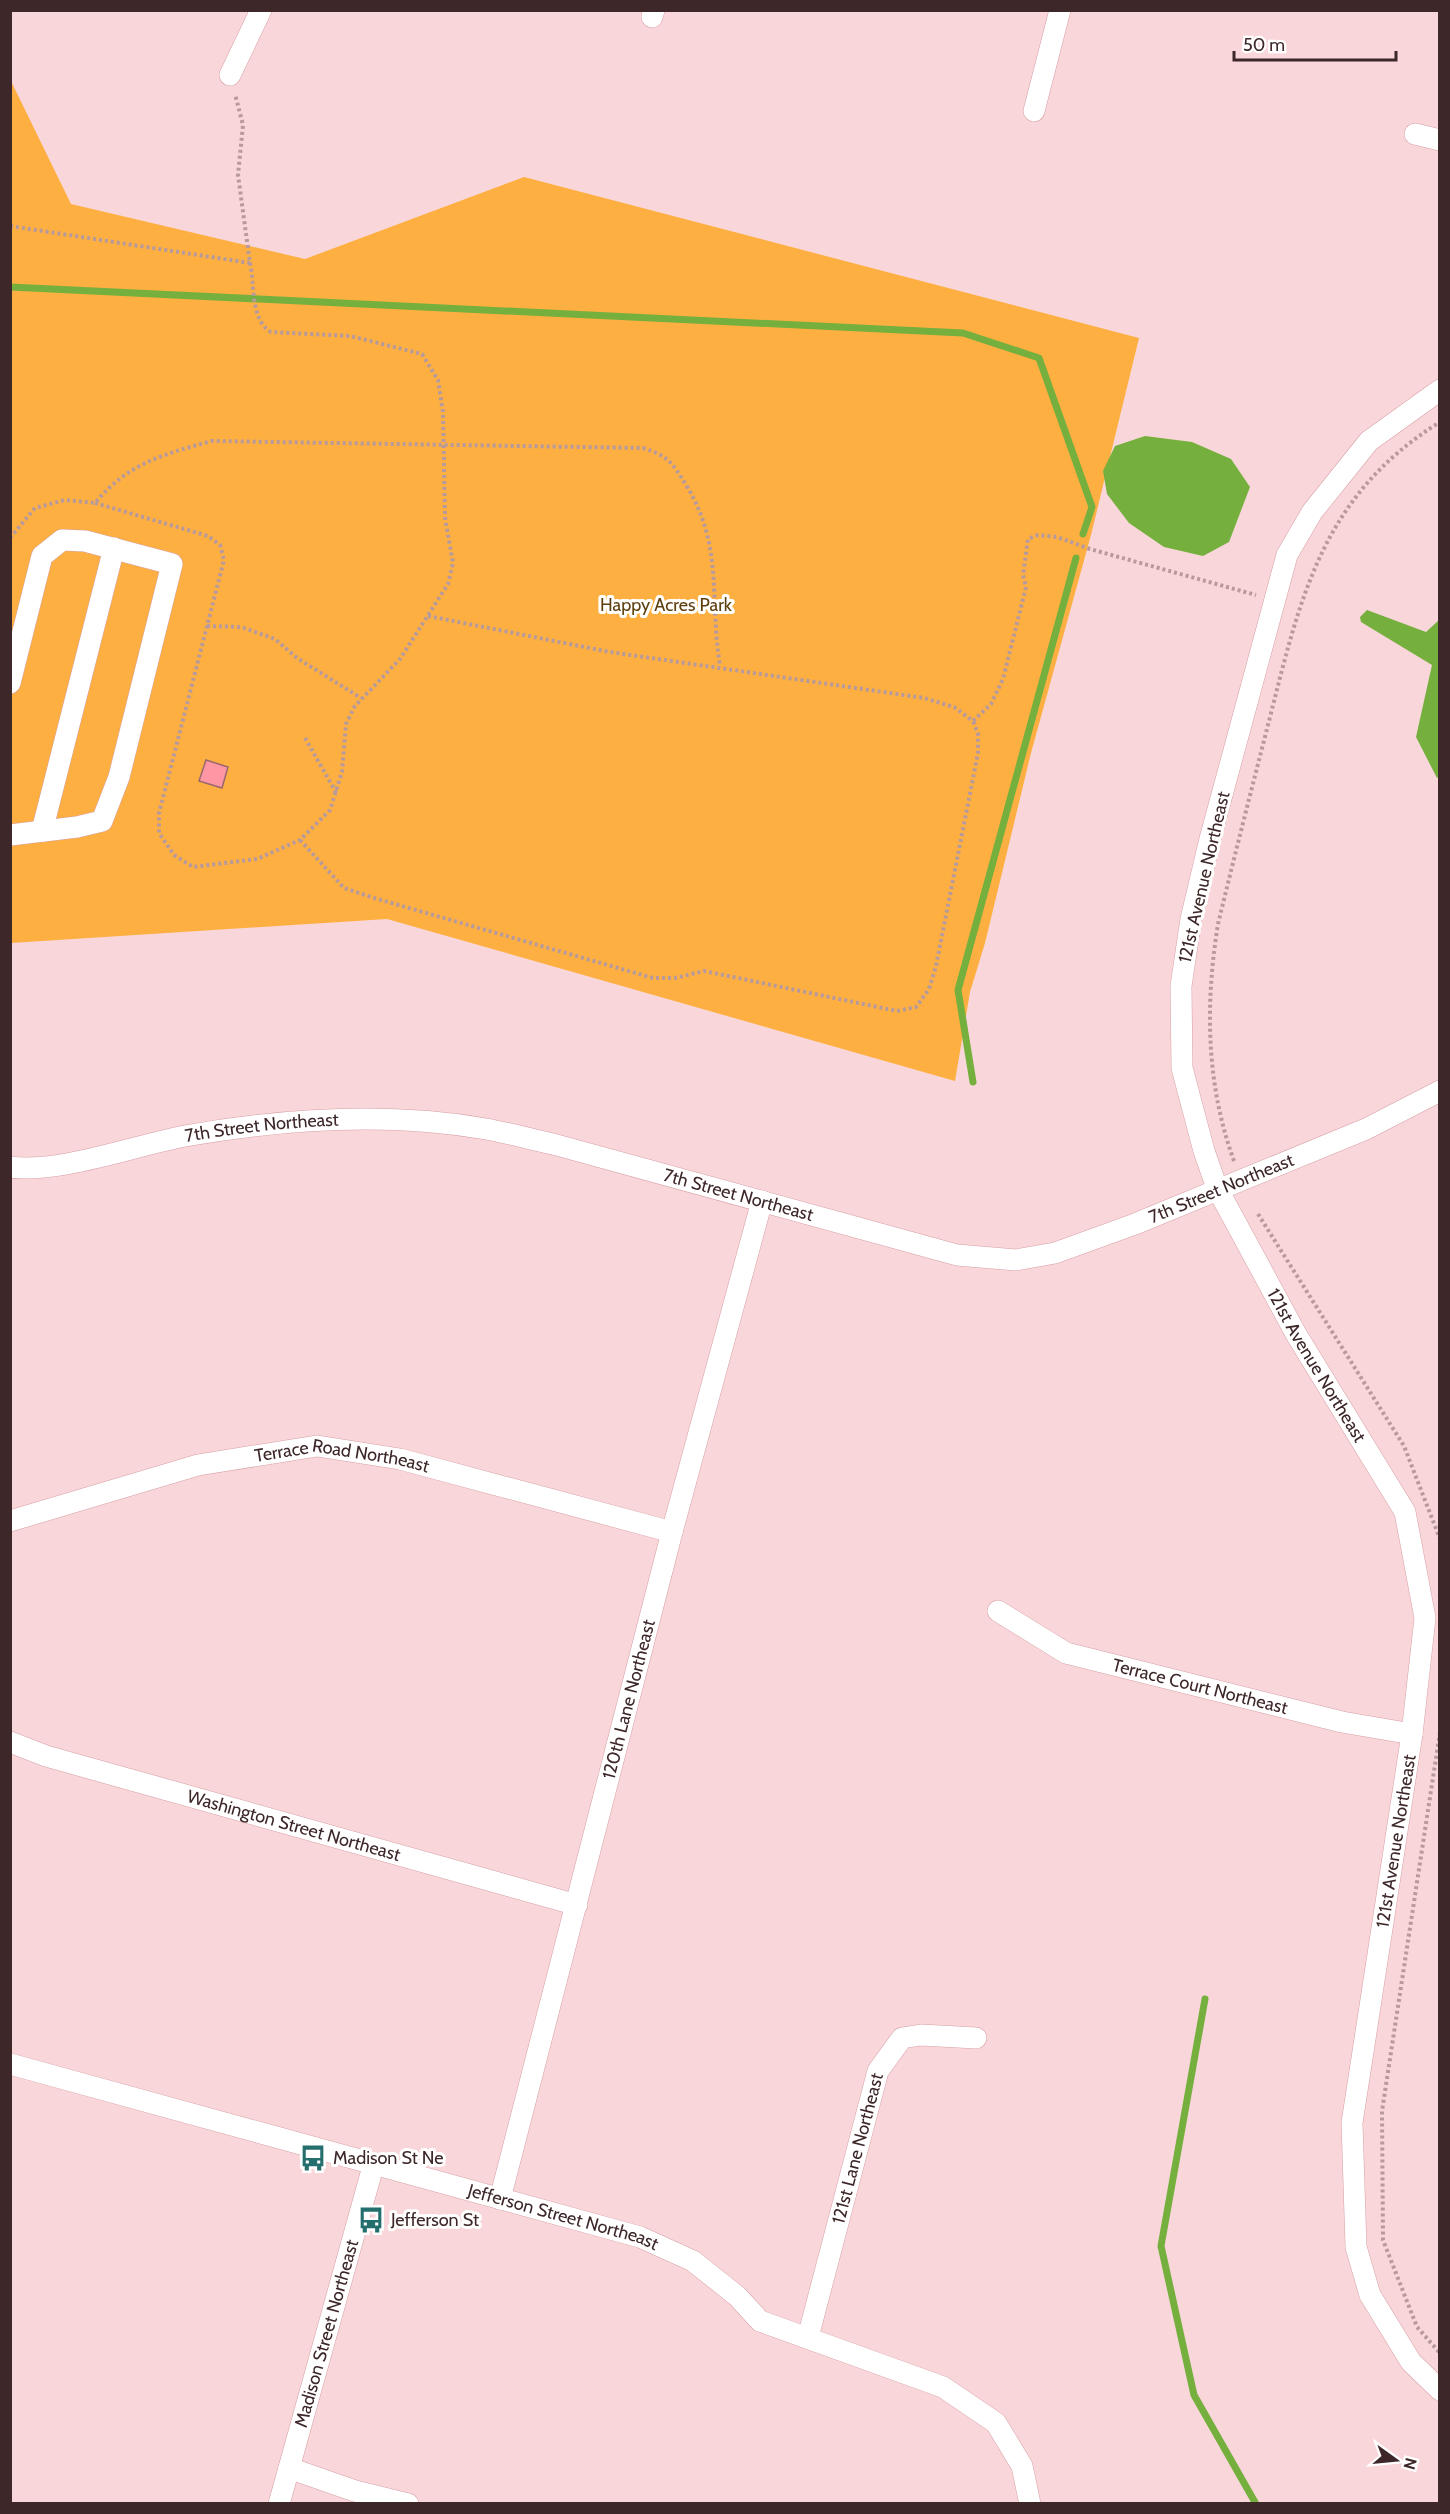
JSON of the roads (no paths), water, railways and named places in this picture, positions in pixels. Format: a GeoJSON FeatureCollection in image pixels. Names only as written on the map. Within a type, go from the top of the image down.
{"type":"FeatureCollection","features":[{"type":"Feature","properties":{"kind":"street"},"geometry":{"type":"LineString","coordinates":[[230,75],[261,10]]}},
{"type":"Feature","properties":{"kind":"street"},"geometry":{"type":"LineString","coordinates":[[1034,111],[1060,10]]}},
{"type":"Feature","properties":{"kind":"street"},"geometry":{"type":"LineString","coordinates":[[1415,134],[1440,140]]}},
{"type":"Feature","properties":{"kind":"street","name":"121st Avenue Northeast"},"geometry":{"type":"LineString","coordinates":[[1440,390],[1369,441],[1312,512],[1287,555],[1191,919],[1181,986],[1182,1068],[1204,1151],[1217,1188],[1296,1334],[1405,1512],[1425,1618],[1412,1734],[1352,2123],[1356,2247],[1370,2295],[1411,2362],[1440,2390]]}},
{"type":"Feature","properties":{"kind":"street"},"geometry":{"type":"LineString","coordinates":[[10,683],[42,556],[62,540],[85,541],[172,564],[122,767],[102,821],[10,835]]}},
{"type":"Feature","properties":{"kind":"street"},"geometry":{"type":"LineString","coordinates":[[42,831],[114,548]]}},
{"type":"Feature","properties":{"kind":"street","name":"7th Street Northeast"},"geometry":{"type":"LineString","coordinates":[[10,1167],[67,1162],[185,1136],[270,1126],[375,1120],[485,1129],[605,1157],[957,1255],[1016,1260],[1055,1253],[1135,1224],[1217,1188],[1366,1129],[1440,1091]]}},
{"type":"Feature","properties":{"kind":"street","name":"120th Lane Northeast"},"geometry":{"type":"LineString","coordinates":[[500,2199],[672,1532],[762,1201]]}},
{"type":"Feature","properties":{"kind":"street","name":"Terrace Road Northeast"},"geometry":{"type":"LineString","coordinates":[[10,1521],[198,1465],[317,1446],[400,1459],[672,1532]]}},
{"type":"Feature","properties":{"kind":"street","name":"Terrace Court Northeast"},"geometry":{"type":"LineString","coordinates":[[998,1611],[1066,1653],[1342,1722],[1412,1734]]}},
{"type":"Feature","properties":{"kind":"street","name":"Washington Street Northeast"},"geometry":{"type":"LineString","coordinates":[[10,1742],[45,1756],[577,1905]]}},
{"type":"Feature","properties":{"kind":"street","name":"121st Lane Northeast"},"geometry":{"type":"LineString","coordinates":[[808,2337],[878,2071],[902,2038],[921,2035],[976,2038]]}},
{"type":"Feature","properties":{"kind":"street","name":"Jefferson Street Northeast"},"geometry":{"type":"LineString","coordinates":[[10,2064],[640,2237],[693,2261],[737,2296],[760,2321],[943,2387],[996,2423],[1022,2466],[1030,2504]]}},
{"type":"Feature","properties":{"kind":"street","name":"Madison Street Northeast"},"geometry":{"type":"LineString","coordinates":[[279,2504],[374,2163]]}},
{"type":"Feature","properties":{"kind":"street"},"geometry":{"type":"LineString","coordinates":[[289,2468],[355,2491],[408,2504]]}},
{"type":"Feature","properties":{"kind":"waterway"},"geometry":{"type":"LineString","coordinates":[[10,287],[963,333],[1039,358],[1092,507],[1083,534]]}},
{"type":"Feature","properties":{"kind":"waterway"},"geometry":{"type":"LineString","coordinates":[[973,1082],[958,990],[1076,558]]}},
{"type":"Feature","properties":{"kind":"waterway"},"geometry":{"type":"LineString","coordinates":[[1205,1999],[1161,2246],[1194,2395],[1256,2504]]}},
{"type":"Feature","properties":{"kind":"place","name":"Madison St Ne"},"geometry":{"type":"Point","coordinates":[313,2158]}},
{"type":"Feature","properties":{"kind":"place","name":"Jefferson St"},"geometry":{"type":"Point","coordinates":[371,2220]}},
{"type":"Feature","properties":{"kind":"park label","name":"Happy Acres Park"},"geometry":{"type":"Point","coordinates":[666,605]}}]}
